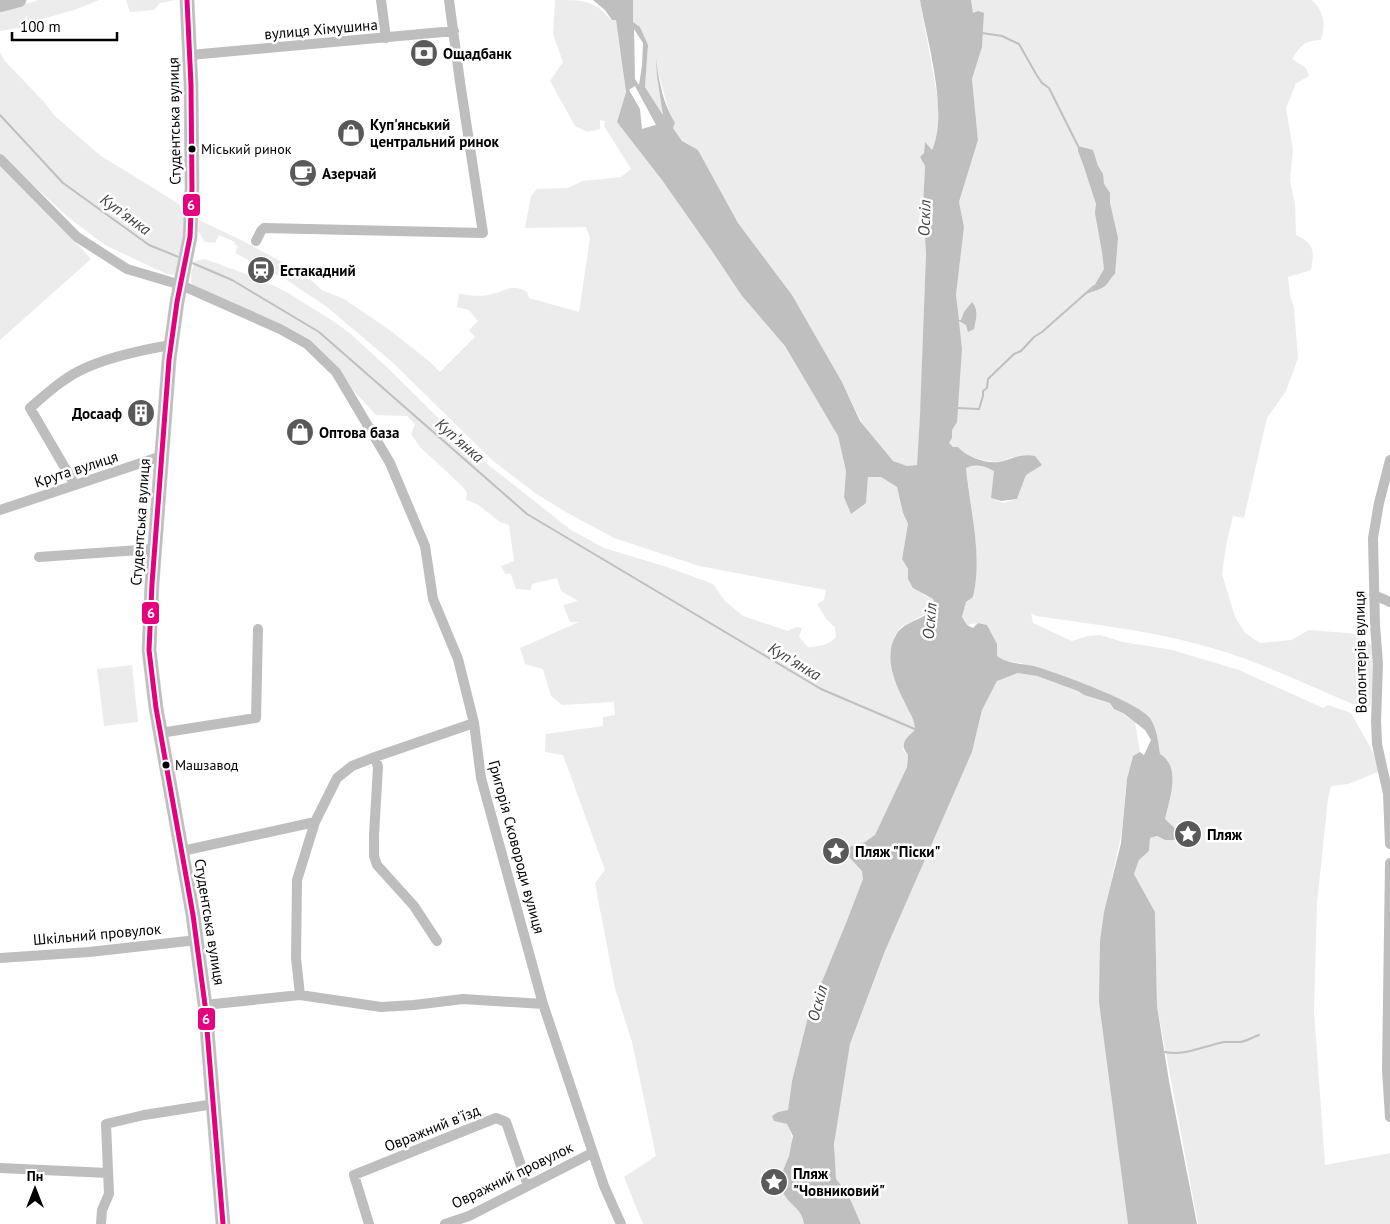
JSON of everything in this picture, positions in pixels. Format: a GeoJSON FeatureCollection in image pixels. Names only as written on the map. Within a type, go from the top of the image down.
{"type":"FeatureCollection","features":[{"type":"Feature","properties":{"kind":"main road"},"geometry":{"type":"LineString","coordinates":[[0,5],[19,0]]}},
{"type":"Feature","properties":{"kind":"main road","name":"Студентська вулиця"},"geometry":{"type":"LineString","coordinates":[[186,0],[190,55],[192,188],[190,236],[171,345],[154,549],[149,650],[160,733],[182,851],[206,1005],[223,1224]]}},
{"type":"Feature","properties":{"kind":"street"},"geometry":{"type":"LineString","coordinates":[[381,0],[386,38]]}},
{"type":"Feature","properties":{"kind":"street"},"geometry":{"type":"LineString","coordinates":[[256,241],[264,228],[484,233],[449,0]]}},
{"type":"Feature","properties":{"kind":"street","name":"вулиця Хімушина"},"geometry":{"type":"LineString","coordinates":[[190,55],[454,31]]}},
{"type":"Feature","properties":{"kind":"street","name":"Григорія Сковороди вулиця"},"geometry":{"type":"LineString","coordinates":[[0,159],[77,236],[127,269],[181,285],[292,335],[307,344],[336,372],[390,463],[425,546],[433,599],[458,659],[474,723],[481,778],[543,1004],[592,1153],[621,1224]]}},
{"type":"Feature","properties":{"kind":"street"},"geometry":{"type":"LineString","coordinates":[[76,485],[30,408],[53,387],[79,371],[115,358],[171,345]]}},
{"type":"Feature","properties":{"kind":"street","name":"Крута вулиця"},"geometry":{"type":"LineString","coordinates":[[0,510],[162,456]]}},
{"type":"Feature","properties":{"kind":"street","name":"Волонтерів вулиця"},"geometry":{"type":"LineString","coordinates":[[1390,464],[1373,538],[1378,664],[1377,744],[1388,794],[1390,844]]}},
{"type":"Feature","properties":{"kind":"street"},"geometry":{"type":"LineString","coordinates":[[39,557],[154,549]]}},
{"type":"Feature","properties":{"kind":"street"},"geometry":{"type":"LineString","coordinates":[[1374,595],[1390,602]]}},
{"type":"Feature","properties":{"kind":"street"},"geometry":{"type":"LineString","coordinates":[[160,733],[256,718],[258,629]]}},
{"type":"Feature","properties":{"kind":"street"},"geometry":{"type":"LineString","coordinates":[[300,995],[296,958],[297,880],[315,822],[336,778],[352,766],[474,723]]}},
{"type":"Feature","properties":{"kind":"street"},"geometry":{"type":"LineString","coordinates":[[375,757],[378,767],[374,835],[374,856],[377,866],[414,906],[437,941]]}},
{"type":"Feature","properties":{"kind":"street"},"geometry":{"type":"LineString","coordinates":[[1381,759],[1390,767]]}},
{"type":"Feature","properties":{"kind":"street"},"geometry":{"type":"LineString","coordinates":[[182,851],[315,822]]}},
{"type":"Feature","properties":{"kind":"street"},"geometry":{"type":"LineString","coordinates":[[1390,863],[1387,1070],[1390,1117]]}},
{"type":"Feature","properties":{"kind":"street","name":"Шкільний провулок"},"geometry":{"type":"LineString","coordinates":[[0,958],[89,952],[197,940]]}},
{"type":"Feature","properties":{"kind":"street"},"geometry":{"type":"LineString","coordinates":[[206,1005],[300,995],[381,1007],[414,1005],[463,998],[543,1004]]}},
{"type":"Feature","properties":{"kind":"street"},"geometry":{"type":"LineString","coordinates":[[100,1224],[102,1210],[109,1194],[106,1124],[144,1115],[214,1104]]}},
{"type":"Feature","properties":{"kind":"street","name":"Овражний в'їзд"},"geometry":{"type":"LineString","coordinates":[[368,1224],[354,1175],[496,1118],[506,1122],[528,1186]]}},
{"type":"Feature","properties":{"kind":"street","name":"Овражний провулок"},"geometry":{"type":"LineString","coordinates":[[445,1224],[469,1216],[592,1153]]}},
{"type":"Feature","properties":{"kind":"street"},"geometry":{"type":"LineString","coordinates":[[0,1168],[108,1172]]}},
{"type":"Feature","properties":{"kind":"shaded area"},"geometry":{"type":"Polygon","coordinates":[[[39,0],[99,0],[74,10],[42,19],[42,24],[0,31],[0,11],[39,0]]]}},
{"type":"Feature","properties":{"kind":"shaded area"},"geometry":{"type":"Polygon","coordinates":[[[126,0],[176,0],[160,3],[154,10],[130,12],[126,0]]]}},
{"type":"Feature","properties":{"kind":"shaded area"},"geometry":{"type":"Polygon","coordinates":[[[555,0],[588,2],[599,8],[611,20],[616,19],[626,92],[617,122],[655,166],[659,176],[698,227],[742,296],[785,346],[838,436],[846,471],[844,497],[866,502],[868,477],[881,477],[897,487],[908,525],[902,559],[908,569],[908,579],[924,595],[933,599],[935,605],[931,611],[901,627],[895,636],[890,653],[893,675],[916,720],[914,731],[908,737],[903,750],[908,755],[907,767],[876,836],[851,846],[849,857],[863,871],[863,879],[811,1008],[792,1081],[788,1110],[778,1112],[774,1121],[787,1124],[791,1134],[792,1148],[783,1171],[783,1182],[800,1212],[804,1224],[643,1224],[624,1177],[656,1156],[632,1042],[615,988],[595,883],[605,870],[563,755],[545,752],[546,734],[603,726],[603,717],[615,715],[614,702],[562,705],[551,696],[543,669],[525,664],[520,648],[579,622],[570,622],[563,605],[578,601],[561,591],[557,578],[532,584],[531,590],[516,589],[511,574],[505,574],[501,566],[514,561],[509,525],[500,522],[477,504],[466,500],[467,492],[462,486],[420,447],[411,434],[415,424],[407,416],[376,415],[307,344],[192,290],[191,273],[195,261],[205,259],[257,278],[285,291],[352,335],[472,452],[571,530],[604,548],[667,567],[713,584],[725,601],[743,616],[788,631],[796,627],[802,628],[799,637],[808,647],[823,645],[833,640],[836,637],[835,627],[827,620],[817,604],[824,600],[826,590],[699,566],[614,538],[564,511],[535,493],[492,460],[392,362],[327,307],[285,279],[235,253],[238,246],[234,244],[235,242],[219,235],[215,243],[210,243],[204,241],[198,231],[199,220],[304,274],[322,290],[344,299],[391,331],[440,372],[475,337],[469,330],[478,321],[469,310],[457,307],[459,294],[485,296],[516,288],[527,292],[529,298],[579,312],[590,238],[586,227],[525,228],[531,196],[537,189],[568,188],[583,181],[621,177],[631,169],[604,126],[605,121],[600,120],[600,129],[587,132],[575,126],[550,81],[563,62],[553,34],[555,0]]]}},
{"type":"Feature","properties":{"kind":"shaded area"},"geometry":{"type":"Polygon","coordinates":[[[633,0],[920,0],[939,106],[937,139],[932,150],[925,142],[924,153],[920,157],[925,166],[923,207],[926,250],[917,465],[907,466],[893,462],[862,423],[842,382],[792,295],[738,223],[698,150],[682,141],[673,128],[675,123],[670,116],[657,67],[664,116],[645,87],[648,45],[633,23],[633,0]]]}},
{"type":"Feature","properties":{"kind":"shaded area"},"geometry":{"type":"Polygon","coordinates":[[[971,0],[1312,0],[1323,18],[1321,40],[1311,41],[1304,45],[1292,59],[1306,68],[1309,76],[1295,84],[1286,108],[1293,149],[1290,180],[1295,204],[1296,235],[1310,245],[1313,253],[1311,270],[1288,277],[1294,308],[1298,358],[1286,391],[1267,418],[1244,518],[1233,516],[1222,574],[1235,617],[1245,633],[1260,643],[1291,640],[1309,630],[1359,634],[1378,652],[1370,707],[1360,707],[1259,664],[1218,650],[1158,635],[1037,616],[1031,613],[1033,623],[1072,641],[1088,636],[1100,635],[1123,642],[1172,650],[1239,670],[1323,708],[1328,705],[1351,713],[1383,770],[1348,784],[1331,786],[1328,799],[1317,903],[1314,1011],[1325,1165],[1390,1153],[1390,1224],[1198,1224],[1157,1006],[1155,912],[1134,874],[1139,860],[1149,851],[1150,838],[1157,836],[1165,840],[1183,835],[1165,820],[1165,757],[1158,754],[1149,716],[1142,711],[1112,696],[1059,675],[1029,665],[1008,661],[997,680],[1018,673],[1037,676],[1084,695],[1110,703],[1114,709],[1135,722],[1140,752],[1132,758],[1126,786],[1122,831],[1103,920],[1101,1011],[1128,1224],[861,1224],[848,1194],[836,1179],[835,1136],[850,1044],[888,944],[972,752],[982,710],[997,681],[987,625],[978,623],[967,625],[962,617],[966,602],[973,597],[976,565],[975,533],[966,468],[980,466],[995,471],[991,498],[1003,503],[1017,499],[1026,475],[1013,457],[999,462],[987,461],[971,456],[958,447],[953,447],[949,444],[962,349],[956,295],[964,227],[959,202],[978,140],[972,79],[982,47],[984,14],[973,13],[971,0]]]}},
{"type":"Feature","properties":{"kind":"shaded area"},"geometry":{"type":"Polygon","coordinates":[[[0,52],[4,60],[54,115],[101,156],[176,202],[187,211],[176,274],[171,275],[158,270],[105,245],[69,218],[0,155],[0,52]]]}},
{"type":"Feature","properties":{"kind":"shaded area"},"geometry":{"type":"Polygon","coordinates":[[[0,159],[91,259],[0,340],[0,159]]]}},
{"type":"Feature","properties":{"kind":"shaded area"},"geometry":{"type":"Polygon","coordinates":[[[132,665],[138,722],[104,726],[97,669],[132,665]]]}},
{"type":"Feature","properties":{"kind":"water","name":"Оскіл"},"geometry":{"type":"Polygon","coordinates":[[[593,0],[633,0],[633,22],[640,27],[648,45],[645,87],[663,115],[656,59],[660,84],[675,123],[673,128],[682,141],[698,150],[738,223],[792,295],[842,382],[860,421],[893,461],[907,466],[917,465],[920,415],[926,253],[923,207],[925,166],[920,157],[924,153],[925,142],[932,150],[937,135],[938,117],[935,76],[920,0],[971,0],[973,13],[978,11],[984,13],[982,47],[972,79],[978,140],[959,202],[964,227],[956,295],[959,320],[961,320],[964,312],[972,302],[976,308],[976,315],[974,329],[968,332],[966,325],[959,321],[962,349],[957,422],[952,430],[952,438],[949,443],[953,447],[958,447],[966,454],[983,461],[999,462],[1030,455],[1035,456],[1042,465],[1026,475],[1017,499],[1001,501],[991,498],[994,471],[980,466],[966,468],[975,532],[977,565],[973,597],[966,602],[962,617],[967,625],[973,628],[978,623],[987,625],[997,644],[997,656],[1001,659],[1034,666],[1077,681],[1114,696],[1142,711],[1150,718],[1157,735],[1160,754],[1171,767],[1171,794],[1165,819],[1183,836],[1182,840],[1165,840],[1157,836],[1150,838],[1149,851],[1139,860],[1134,874],[1155,912],[1157,1006],[1169,1081],[1197,1224],[1128,1224],[1099,1002],[1100,941],[1104,912],[1121,843],[1127,779],[1133,756],[1140,752],[1144,755],[1151,740],[1145,730],[1123,713],[1114,709],[1110,703],[1084,695],[1037,676],[1018,673],[997,681],[982,710],[972,752],[885,951],[850,1044],[834,1144],[836,1179],[848,1194],[861,1224],[804,1224],[798,1210],[783,1192],[785,1185],[782,1173],[789,1156],[793,1136],[787,1124],[774,1121],[772,1116],[778,1112],[788,1110],[792,1081],[809,1013],[863,879],[862,871],[849,857],[849,850],[851,846],[865,842],[875,835],[907,767],[908,755],[904,744],[906,739],[915,730],[913,720],[892,670],[892,643],[900,630],[927,614],[935,605],[933,599],[913,588],[908,579],[908,569],[902,559],[908,524],[903,513],[897,487],[881,477],[868,477],[866,503],[851,514],[844,497],[846,471],[838,436],[785,346],[742,296],[662,180],[617,122],[626,92],[616,20],[612,20],[605,10],[593,0]],[[634,29],[635,79],[639,85],[643,43],[634,29]],[[635,86],[629,90],[640,109],[642,129],[656,125],[635,86]]]}},
{"type":"Feature","properties":{"kind":"water"},"geometry":{"type":"Polygon","coordinates":[[[1078,146],[1093,150],[1098,166],[1103,174],[1104,184],[1110,193],[1110,203],[1118,238],[1115,274],[1104,287],[1086,294],[1093,288],[1104,269],[1095,213],[1096,204],[1078,146]]]}},
{"type":"Feature","properties":{"kind":"waterway"},"geometry":{"type":"LineString","coordinates":[[982,33],[1002,36],[1019,44],[1042,83],[1049,88],[1078,146]]}},
{"type":"Feature","properties":{"kind":"waterway","name":"Куп'янка"},"geometry":{"type":"LineString","coordinates":[[0,115],[63,183],[149,245],[181,258]]}},
{"type":"Feature","properties":{"kind":"waterway","name":"Куп'янка"},"geometry":{"type":"LineString","coordinates":[[190,262],[232,280],[319,332],[527,514],[821,689],[917,730]]}},
{"type":"Feature","properties":{"kind":"waterway"},"geometry":{"type":"LineString","coordinates":[[958,408],[979,409],[983,391],[987,388],[988,379],[1014,354],[1021,351],[1034,337],[1094,286]]}},
{"type":"Feature","properties":{"kind":"waterway"},"geometry":{"type":"LineString","coordinates":[[1165,1052],[1187,1052],[1224,1042],[1240,1042],[1259,1035]]}},
{"type":"Feature","properties":{"kind":"transit line","name":"6"},"geometry":{"type":"LineString","coordinates":[[187,0],[191,85],[192,188],[190,237],[177,302],[169,360],[152,584],[149,650],[156,708],[193,915],[205,1005],[223,1224]]}},
{"type":"Feature","properties":{"kind":"place","name":"Ощадбанк"},"geometry":{"type":"Point","coordinates":[424,53]}},
{"type":"Feature","properties":{"kind":"place","name":"Куп'янський центральний ринок"},"geometry":{"type":"Point","coordinates":[351,133]}},
{"type":"Feature","properties":{"kind":"place","name":"Міський ринок"},"geometry":{"type":"Point","coordinates":[192,149]}},
{"type":"Feature","properties":{"kind":"place","name":"Азерчай"},"geometry":{"type":"Point","coordinates":[303,173]}},
{"type":"Feature","properties":{"kind":"place","name":"Естакадний"},"geometry":{"type":"Point","coordinates":[261,270]}},
{"type":"Feature","properties":{"kind":"place","name":"Досааф"},"geometry":{"type":"Point","coordinates":[141,413]}},
{"type":"Feature","properties":{"kind":"place","name":"Оптова база"},"geometry":{"type":"Point","coordinates":[300,432]}},
{"type":"Feature","properties":{"kind":"place","name":"Машзавод"},"geometry":{"type":"Point","coordinates":[166,765]}},
{"type":"Feature","properties":{"kind":"place","name":"Пляж"},"geometry":{"type":"Point","coordinates":[1188,834]}},
{"type":"Feature","properties":{"kind":"place","name":"Пляж \"Піски\""},"geometry":{"type":"Point","coordinates":[836,851]}},
{"type":"Feature","properties":{"kind":"place","name":"Пляж \"Човниковий\""},"geometry":{"type":"Point","coordinates":[774,1182]}}]}
